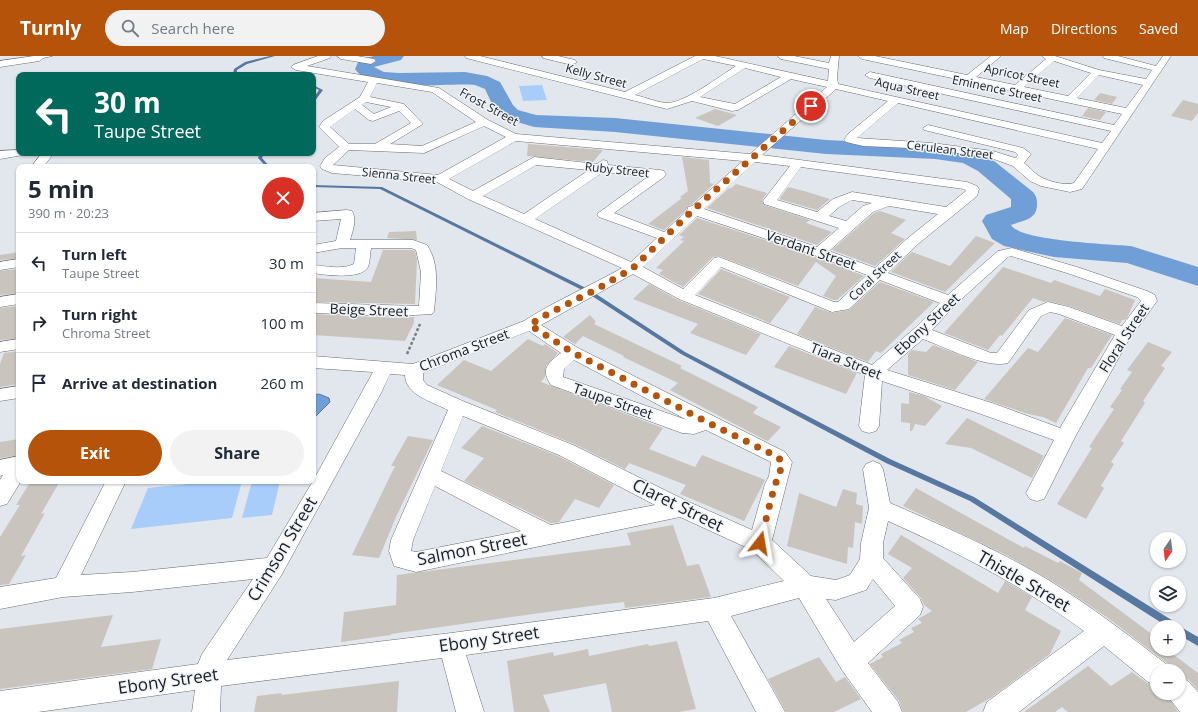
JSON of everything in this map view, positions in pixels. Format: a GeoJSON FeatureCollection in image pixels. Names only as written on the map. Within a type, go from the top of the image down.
{"type":"FeatureCollection","features":[{"type":"Feature","properties":{"kind":"street","name":"Frost Street"},"geometry":{"type":"LineString","coordinates":[[327,56],[296,67],[435,90],[484,122],[514,137],[754,158],[905,177]]}},
{"type":"Feature","properties":{"kind":"street"},"geometry":{"type":"LineString","coordinates":[[341,56],[371,61]]}},
{"type":"Feature","properties":{"kind":"street","name":"Kelly Street"},"geometry":{"type":"LineString","coordinates":[[469,56],[661,106],[671,106],[690,98]]}},
{"type":"Feature","properties":{"kind":"street"},"geometry":{"type":"LineString","coordinates":[[489,61],[504,56]]}},
{"type":"Feature","properties":{"kind":"street"},"geometry":{"type":"LineString","coordinates":[[546,56],[572,62]]}},
{"type":"Feature","properties":{"kind":"street"},"geometry":{"type":"LineString","coordinates":[[625,96],[702,56]]}},
{"type":"Feature","properties":{"kind":"street","name":"Aqua Street"},"geometry":{"type":"LineString","coordinates":[[702,56],[1105,147]]}},
{"type":"Feature","properties":{"kind":"street"},"geometry":{"type":"LineString","coordinates":[[781,56],[833,67]]}},
{"type":"Feature","properties":{"kind":"street"},"geometry":{"type":"LineString","coordinates":[[834,86],[832,80],[835,56]]}},
{"type":"Feature","properties":{"kind":"street","name":"Apricot Street"},"geometry":{"type":"LineString","coordinates":[[862,56],[874,57],[1129,112]]}},
{"type":"Feature","properties":{"kind":"street"},"geometry":{"type":"LineString","coordinates":[[969,78],[996,56]]}},
{"type":"Feature","properties":{"kind":"street"},"geometry":{"type":"LineString","coordinates":[[1107,56],[1158,69]]}},
{"type":"Feature","properties":{"kind":"street","name":"Cerulean Street"},"geometry":{"type":"LineString","coordinates":[[895,100],[850,138],[853,141],[858,142],[945,147],[993,155],[1017,163],[1040,181],[1062,187],[1074,187],[1078,186],[1081,182],[1167,56]]}},
{"type":"Feature","properties":{"kind":"street"},"geometry":{"type":"LineString","coordinates":[[0,64],[41,57]]}},
{"type":"Feature","properties":{"kind":"street"},"geometry":{"type":"LineString","coordinates":[[866,93],[874,57]]}},
{"type":"Feature","properties":{"kind":"street"},"geometry":{"type":"LineString","coordinates":[[1017,88],[1049,57],[1097,72],[1149,83]]}},
{"type":"Feature","properties":{"kind":"street"},"geometry":{"type":"LineString","coordinates":[[918,67],[929,60]]}},
{"type":"Feature","properties":{"kind":"street"},"geometry":{"type":"LineString","coordinates":[[690,98],[744,65]]}},
{"type":"Feature","properties":{"kind":"street"},"geometry":{"type":"LineString","coordinates":[[1071,99],[1097,72]]}},
{"type":"Feature","properties":{"kind":"street","name":"Eminence Street"},"geometry":{"type":"LineString","coordinates":[[870,75],[1118,128]]}},
{"type":"Feature","properties":{"kind":"street"},"geometry":{"type":"LineString","coordinates":[[690,98],[732,108],[789,76]]}},
{"type":"Feature","properties":{"kind":"street"},"geometry":{"type":"LineString","coordinates":[[374,80],[360,102],[327,123],[324,127],[346,147],[424,150],[484,122]]}},
{"type":"Feature","properties":{"kind":"street","name":"Chroma Street"},"geometry":{"type":"LineString","coordinates":[[316,362],[399,369],[530,325],[540,318],[573,302],[633,268],[693,210],[754,158],[763,147],[834,86]]}},
{"type":"Feature","properties":{"kind":"street"},"geometry":{"type":"LineString","coordinates":[[360,102],[401,108],[418,124],[377,147]]}},
{"type":"Feature","properties":{"kind":"street"},"geometry":{"type":"LineString","coordinates":[[360,102],[373,118],[401,108]]}},
{"type":"Feature","properties":{"kind":"street"},"geometry":{"type":"LineString","coordinates":[[910,145],[946,111]]}},
{"type":"Feature","properties":{"kind":"street"},"geometry":{"type":"LineString","coordinates":[[928,128],[1019,150],[1025,154],[1017,163]]}},
{"type":"Feature","properties":{"kind":"street"},"geometry":{"type":"LineString","coordinates":[[440,179],[514,137]]}},
{"type":"Feature","properties":{"kind":"street","name":"Sienna Street"},"geometry":{"type":"LineString","coordinates":[[346,147],[329,161],[326,166],[332,169],[440,179],[473,196],[633,268]]}},
{"type":"Feature","properties":{"kind":"street"},"geometry":{"type":"LineString","coordinates":[[526,219],[599,169],[618,147]]}},
{"type":"Feature","properties":{"kind":"street"},"geometry":{"type":"LineString","coordinates":[[0,156],[16,153]]}},
{"type":"Feature","properties":{"kind":"street"},"geometry":{"type":"LineString","coordinates":[[39,164],[46,156]]}},
{"type":"Feature","properties":{"kind":"street","name":"Ruby Street"},"geometry":{"type":"LineString","coordinates":[[473,196],[534,161],[599,169],[660,174],[604,214],[666,237]]}},
{"type":"Feature","properties":{"kind":"street"},"geometry":{"type":"LineString","coordinates":[[798,163],[772,195],[769,201],[848,226]]}},
{"type":"Feature","properties":{"kind":"street","name":"Coral Street"},"geometry":{"type":"LineString","coordinates":[[685,296],[718,261],[832,307],[843,306],[913,241],[972,193],[973,189],[967,186],[905,177]]}},
{"type":"Feature","properties":{"kind":"street"},"geometry":{"type":"LineString","coordinates":[[820,217],[834,203],[852,196],[950,212]]}},
{"type":"Feature","properties":{"kind":"street"},"geometry":{"type":"LineString","coordinates":[[820,252],[868,210],[887,202]]}},
{"type":"Feature","properties":{"kind":"street","name":"Verdant Street"},"geometry":{"type":"LineString","coordinates":[[693,210],[820,252],[950,300]]}},
{"type":"Feature","properties":{"kind":"street"},"geometry":{"type":"LineString","coordinates":[[316,217],[347,214],[349,217],[342,244]]}},
{"type":"Feature","properties":{"kind":"street"},"geometry":{"type":"LineString","coordinates":[[316,248],[342,244],[413,244],[422,248],[430,278],[426,311]]}},
{"type":"Feature","properties":{"kind":"street"},"geometry":{"type":"LineString","coordinates":[[316,269],[334,272],[356,269],[361,266],[364,244]]}},
{"type":"Feature","properties":{"kind":"street","name":"Floral Street"},"geometry":{"type":"LineString","coordinates":[[1003,254],[1012,252],[1072,270],[1142,294],[1149,298],[1149,301],[1120,340],[1065,437],[1037,493]]}},
{"type":"Feature","properties":{"kind":"street","name":"Ebony Street"},"geometry":{"type":"LineString","coordinates":[[874,372],[921,332],[950,300],[1003,254]]}},
{"type":"Feature","properties":{"kind":"street"},"geometry":{"type":"LineString","coordinates":[[0,266],[16,263]]}},
{"type":"Feature","properties":{"kind":"street","name":"Tiara Street"},"geometry":{"type":"LineString","coordinates":[[633,268],[685,296],[874,372],[988,409],[1065,437]]}},
{"type":"Feature","properties":{"kind":"street"},"geometry":{"type":"LineString","coordinates":[[0,302],[16,299]]}},
{"type":"Feature","properties":{"kind":"street"},"geometry":{"type":"LineString","coordinates":[[921,332],[989,358],[1002,359],[1035,313],[1048,307],[1063,310],[1126,333]]}},
{"type":"Feature","properties":{"kind":"street","name":"Beige Street"},"geometry":{"type":"LineString","coordinates":[[316,308],[426,311]]}},
{"type":"Feature","properties":{"kind":"street","name":"Taupe Street"},"geometry":{"type":"LineString","coordinates":[[530,325],[572,352],[778,457],[782,462],[760,543]]}},
{"type":"Feature","properties":{"kind":"street"},"geometry":{"type":"LineString","coordinates":[[0,347],[16,344]]}},
{"type":"Feature","properties":{"kind":"street","name":"Taupe Street"},"geometry":{"type":"LineString","coordinates":[[572,352],[556,366],[553,374],[557,381],[682,426],[694,427],[707,422]]}},
{"type":"Feature","properties":{"kind":"street","name":"Claret Street"},"geometry":{"type":"LineString","coordinates":[[399,369],[414,381],[421,390],[458,407],[566,450],[681,508],[760,543],[805,586],[851,661],[888,712]]}},
{"type":"Feature","properties":{"kind":"street","name":"Crimson Street"},"geometry":{"type":"LineString","coordinates":[[206,712],[211,663],[274,567],[372,393],[399,369]]}},
{"type":"Feature","properties":{"kind":"street"},"geometry":{"type":"LineString","coordinates":[[869,426],[874,372]]}},
{"type":"Feature","properties":{"kind":"street"},"geometry":{"type":"LineString","coordinates":[[0,395],[16,392]]}},
{"type":"Feature","properties":{"kind":"street","name":"Salmon Street"},"geometry":{"type":"LineString","coordinates":[[458,407],[402,540],[400,551],[402,560],[416,562],[547,534],[681,508]]}},
{"type":"Feature","properties":{"kind":"street"},"geometry":{"type":"LineString","coordinates":[[0,468],[16,466]]}},
{"type":"Feature","properties":{"kind":"street","name":"Ebony Street"},"geometry":{"type":"LineString","coordinates":[[0,704],[714,609],[805,586],[836,590],[858,583],[871,561],[872,543],[880,508],[873,469]]}},
{"type":"Feature","properties":{"kind":"street"},"geometry":{"type":"LineString","coordinates":[[0,498],[16,471]]}},
{"type":"Feature","properties":{"kind":"street"},"geometry":{"type":"LineString","coordinates":[[429,474],[547,534]]}},
{"type":"Feature","properties":{"kind":"street"},"geometry":{"type":"LineString","coordinates":[[63,587],[114,484]]}},
{"type":"Feature","properties":{"kind":"street","name":"Thistle Street"},"geometry":{"type":"LineString","coordinates":[[880,508],[930,529],[1036,585],[1104,631],[1150,667]]}},
{"type":"Feature","properties":{"kind":"street"},"geometry":{"type":"LineString","coordinates":[[851,661],[911,607],[871,561]]}},
{"type":"Feature","properties":{"kind":"street"},"geometry":{"type":"LineString","coordinates":[[0,598],[63,587],[132,582],[274,567]]}},
{"type":"Feature","properties":{"kind":"street"},"geometry":{"type":"LineString","coordinates":[[714,609],[770,712]]}},
{"type":"Feature","properties":{"kind":"street"},"geometry":{"type":"LineString","coordinates":[[997,712],[1104,631]]}},
{"type":"Feature","properties":{"kind":"street"},"geometry":{"type":"LineString","coordinates":[[451,645],[470,712]]}},
{"type":"Feature","properties":{"kind":"street"},"geometry":{"type":"LineString","coordinates":[[1186,698],[1198,712]]}},
{"type":"Feature","properties":{"kind":"lane"},"geometry":{"type":"LineString","coordinates":[[41,57],[50,56]]}},
{"type":"Feature","properties":{"kind":"path"},"geometry":{"type":"LineString","coordinates":[[399,369],[426,311]]}},
{"type":"Feature","properties":{"kind":"shaded area"},"geometry":{"type":"Polygon","coordinates":[[[542,85],[547,100],[523,101],[519,86],[542,85]]]}},
{"type":"Feature","properties":{"kind":"shaded area"},"geometry":{"type":"Polygon","coordinates":[[[316,394],[319,394],[329,398],[330,402],[316,416],[316,394]]]}},
{"type":"Feature","properties":{"kind":"shaded area"},"geometry":{"type":"Polygon","coordinates":[[[188,484],[241,484],[232,518],[131,529],[148,488],[188,484]]]}},
{"type":"Feature","properties":{"kind":"shaded area"},"geometry":{"type":"Polygon","coordinates":[[[251,484],[279,484],[272,515],[242,518],[251,484]]]}},
{"type":"Feature","properties":{"kind":"building"},"geometry":{"type":"Polygon","coordinates":[[[1100,93],[1117,97],[1112,104],[1094,100],[1100,93]]]}},
{"type":"Feature","properties":{"kind":"building"},"geometry":{"type":"Polygon","coordinates":[[[1183,100],[1198,104],[1198,113],[1192,121],[1171,116],[1183,100]]]}},
{"type":"Feature","properties":{"kind":"building"},"geometry":{"type":"Polygon","coordinates":[[[1088,108],[1106,112],[1100,120],[1082,116],[1088,108]]]}},
{"type":"Feature","properties":{"kind":"building"},"geometry":{"type":"Polygon","coordinates":[[[715,109],[737,115],[718,126],[695,118],[715,109]]]}},
{"type":"Feature","properties":{"kind":"building"},"geometry":{"type":"Polygon","coordinates":[[[528,144],[603,150],[593,162],[527,156],[528,144]]]}},
{"type":"Feature","properties":{"kind":"building"},"geometry":{"type":"Polygon","coordinates":[[[682,157],[709,160],[710,183],[714,184],[688,206],[686,210],[664,230],[648,224],[682,198],[680,197],[688,191],[682,157]]]}},
{"type":"Feature","properties":{"kind":"building"},"geometry":{"type":"Polygon","coordinates":[[[736,184],[767,193],[762,200],[764,205],[810,220],[806,223],[832,232],[817,245],[707,208],[729,188],[730,189],[736,184]]]}},
{"type":"Feature","properties":{"kind":"building"},"geometry":{"type":"Polygon","coordinates":[[[788,187],[830,199],[817,210],[779,199],[788,187]]]}},
{"type":"Feature","properties":{"kind":"building"},"geometry":{"type":"Polygon","coordinates":[[[880,211],[906,220],[891,233],[905,239],[875,266],[832,250],[874,213],[880,211]]]}},
{"type":"Feature","properties":{"kind":"building"},"geometry":{"type":"Polygon","coordinates":[[[697,218],[814,256],[864,276],[837,300],[834,300],[823,296],[836,276],[816,262],[798,286],[719,256],[713,257],[683,287],[659,274],[663,270],[656,268],[684,241],[680,240],[684,237],[679,235],[697,218]]]}},
{"type":"Feature","properties":{"kind":"building"},"geometry":{"type":"Polygon","coordinates":[[[416,231],[417,240],[387,238],[389,232],[416,231]]]}},
{"type":"Feature","properties":{"kind":"building"},"geometry":{"type":"Polygon","coordinates":[[[976,236],[995,243],[945,292],[891,272],[912,252],[950,266],[976,236]]]}},
{"type":"Feature","properties":{"kind":"building"},"geometry":{"type":"Polygon","coordinates":[[[383,250],[415,251],[417,260],[415,304],[316,302],[316,278],[371,282],[383,250]]]}},
{"type":"Feature","properties":{"kind":"building"},"geometry":{"type":"Polygon","coordinates":[[[16,252],[16,258],[0,260],[0,255],[16,252]]]}},
{"type":"Feature","properties":{"kind":"building"},"geometry":{"type":"Polygon","coordinates":[[[1003,267],[1051,283],[1054,280],[1100,296],[1105,289],[1135,300],[1127,318],[1122,320],[1120,324],[1069,306],[1048,301],[1044,302],[1033,298],[1002,336],[1000,335],[988,350],[944,333],[1003,267]]]}},
{"type":"Feature","properties":{"kind":"building"},"geometry":{"type":"Polygon","coordinates":[[[16,269],[16,293],[0,295],[0,271],[16,269]]]}},
{"type":"Feature","properties":{"kind":"building"},"geometry":{"type":"Polygon","coordinates":[[[721,269],[790,297],[770,323],[698,294],[721,269]]]}},
{"type":"Feature","properties":{"kind":"building"},"geometry":{"type":"Polygon","coordinates":[[[880,282],[934,302],[881,353],[876,351],[868,362],[797,334],[815,307],[832,313],[849,310],[880,282]]]}},
{"type":"Feature","properties":{"kind":"building"},"geometry":{"type":"Polygon","coordinates":[[[649,284],[678,300],[761,334],[746,355],[690,333],[698,324],[633,299],[649,284]]]}},
{"type":"Feature","properties":{"kind":"building"},"geometry":{"type":"Polygon","coordinates":[[[16,306],[16,338],[0,340],[0,308],[16,306]]]}},
{"type":"Feature","properties":{"kind":"building"},"geometry":{"type":"Polygon","coordinates":[[[316,314],[397,318],[414,317],[414,323],[405,341],[316,335],[316,314]]]}},
{"type":"Feature","properties":{"kind":"building"},"geometry":{"type":"Polygon","coordinates":[[[590,315],[596,322],[594,324],[682,366],[680,368],[758,407],[753,413],[781,427],[768,441],[765,440],[670,390],[678,383],[583,336],[575,344],[563,337],[590,315]]]}},
{"type":"Feature","properties":{"kind":"building"},"geometry":{"type":"Polygon","coordinates":[[[1065,318],[1112,335],[1091,368],[1088,368],[1056,423],[1043,417],[1028,414],[984,399],[1028,348],[1038,352],[1065,318]]]}},
{"type":"Feature","properties":{"kind":"building"},"geometry":{"type":"Polygon","coordinates":[[[528,339],[543,346],[545,344],[558,353],[546,366],[545,377],[541,382],[663,428],[649,449],[695,467],[702,455],[765,480],[744,521],[680,494],[686,485],[629,463],[625,469],[574,444],[495,412],[497,410],[437,385],[464,360],[491,371],[528,339]]]}},
{"type":"Feature","properties":{"kind":"building"},"geometry":{"type":"Polygon","coordinates":[[[1148,342],[1172,352],[1161,366],[1165,368],[1143,401],[1145,403],[1121,441],[1124,443],[1111,462],[1114,464],[1101,486],[1104,488],[1086,519],[1057,504],[1092,448],[1089,447],[1114,409],[1110,407],[1132,372],[1127,370],[1148,342]]]}},
{"type":"Feature","properties":{"kind":"building"},"geometry":{"type":"Polygon","coordinates":[[[933,345],[978,362],[955,390],[908,375],[908,354],[912,350],[926,352],[933,345]]]}},
{"type":"Feature","properties":{"kind":"building"},"geometry":{"type":"Polygon","coordinates":[[[789,346],[857,373],[846,394],[774,367],[789,346]]]}},
{"type":"Feature","properties":{"kind":"building"},"geometry":{"type":"Polygon","coordinates":[[[16,351],[16,384],[0,387],[0,364],[4,353],[16,351]]]}},
{"type":"Feature","properties":{"kind":"building"},"geometry":{"type":"Polygon","coordinates":[[[909,392],[924,396],[942,406],[925,426],[915,424],[912,431],[910,431],[910,423],[901,422],[901,403],[909,404],[909,392]]]}},
{"type":"Feature","properties":{"kind":"building"},"geometry":{"type":"Polygon","coordinates":[[[967,418],[1044,456],[1032,478],[971,448],[945,444],[967,418]]]}},
{"type":"Feature","properties":{"kind":"building"},"geometry":{"type":"Polygon","coordinates":[[[482,426],[558,456],[614,485],[599,508],[575,499],[559,522],[551,523],[464,481],[484,458],[461,448],[482,426]]]}},
{"type":"Feature","properties":{"kind":"building"},"geometry":{"type":"Polygon","coordinates":[[[408,436],[433,440],[396,517],[379,558],[352,555],[395,466],[391,466],[408,436]]]}},
{"type":"Feature","properties":{"kind":"building"},"geometry":{"type":"Polygon","coordinates":[[[16,439],[16,455],[0,458],[0,442],[16,439]]]}},
{"type":"Feature","properties":{"kind":"building"},"geometry":{"type":"Polygon","coordinates":[[[29,484],[58,484],[41,514],[45,513],[21,556],[26,555],[9,584],[0,585],[0,537],[20,505],[16,505],[29,484]]]}},
{"type":"Feature","properties":{"kind":"building"},"geometry":{"type":"Polygon","coordinates":[[[916,488],[1024,548],[1025,546],[1058,563],[1060,561],[1082,573],[1079,580],[1150,633],[1150,650],[1108,618],[1062,587],[1008,556],[903,506],[916,488]]]}},
{"type":"Feature","properties":{"kind":"building"},"geometry":{"type":"Polygon","coordinates":[[[843,489],[857,493],[856,504],[863,506],[862,524],[855,522],[853,548],[848,547],[847,564],[787,546],[799,493],[836,507],[843,489]]]}},
{"type":"Feature","properties":{"kind":"building"},"geometry":{"type":"Polygon","coordinates":[[[673,525],[687,566],[699,564],[711,597],[625,608],[624,602],[598,605],[341,642],[344,612],[396,605],[397,575],[631,545],[627,533],[673,525]]]}},
{"type":"Feature","properties":{"kind":"building"},"geometry":{"type":"Polygon","coordinates":[[[901,535],[998,593],[1005,581],[1032,597],[1025,610],[1061,631],[1050,654],[992,697],[966,712],[903,712],[899,701],[870,664],[883,657],[881,654],[902,643],[899,640],[914,632],[911,628],[922,623],[918,619],[932,611],[924,605],[921,598],[903,578],[912,568],[888,554],[901,535]]]}},
{"type":"Feature","properties":{"kind":"building"},"geometry":{"type":"Polygon","coordinates":[[[113,615],[101,647],[161,639],[152,669],[0,689],[0,629],[113,615]]]}},
{"type":"Feature","properties":{"kind":"building"},"geometry":{"type":"Polygon","coordinates":[[[677,641],[696,709],[679,712],[612,712],[606,683],[543,695],[550,712],[514,712],[507,661],[553,652],[554,656],[588,649],[589,656],[648,644],[649,646],[677,641]]]}},
{"type":"Feature","properties":{"kind":"building"},"geometry":{"type":"Polygon","coordinates":[[[1158,656],[1175,656],[1186,664],[1167,664],[1158,656]]]}},
{"type":"Feature","properties":{"kind":"building"},"geometry":{"type":"Polygon","coordinates":[[[819,657],[836,682],[845,677],[861,699],[834,712],[786,712],[768,679],[819,657]]]}},
{"type":"Feature","properties":{"kind":"building"},"geometry":{"type":"Polygon","coordinates":[[[1186,664],[1198,673],[1198,690],[1186,679],[1186,664]]]}},
{"type":"Feature","properties":{"kind":"building"},"geometry":{"type":"Polygon","coordinates":[[[1088,666],[1111,686],[1132,672],[1150,684],[1150,700],[1170,700],[1178,712],[1068,712],[1062,707],[1055,712],[1024,712],[1088,666]]]}},
{"type":"Feature","properties":{"kind":"building"},"geometry":{"type":"Polygon","coordinates":[[[399,681],[397,712],[254,712],[257,696],[282,693],[281,695],[399,681]]]}},
{"type":"Feature","properties":{"kind":"waterway"},"geometry":{"type":"LineString","coordinates":[[235,72],[235,70],[246,63],[274,56]]}},
{"type":"Feature","properties":{"kind":"waterway"},"geometry":{"type":"LineString","coordinates":[[395,56],[365,64],[364,69],[372,75],[384,78],[465,78],[480,80],[493,86],[504,108],[511,114],[534,121],[615,125],[826,147],[935,152],[969,157],[986,166],[1024,197],[1024,211],[996,221],[1002,233],[1014,240],[1054,248],[1131,255],[1198,277]]}},
{"type":"Feature","properties":{"kind":"waterway"},"geometry":{"type":"LineString","coordinates":[[316,88],[321,90],[316,97]]}},
{"type":"Feature","properties":{"kind":"waterway"},"geometry":{"type":"LineString","coordinates":[[261,156],[260,158],[265,164]]}},
{"type":"Feature","properties":{"kind":"waterway"},"geometry":{"type":"LineString","coordinates":[[316,186],[381,188],[588,291],[683,353],[888,461],[972,499],[1164,620]]}},
{"type":"Feature","properties":{"kind":"waterway"},"geometry":{"type":"LineString","coordinates":[[1186,634],[1198,642]]}},
{"type":"Feature","properties":{"kind":"route"},"geometry":{"type":"LineString","coordinates":[[760,543],[775,484],[779,477],[782,462],[778,457],[572,352],[530,325],[540,318],[573,302],[633,268],[693,210],[754,158],[763,147],[811,106]]}}]}
